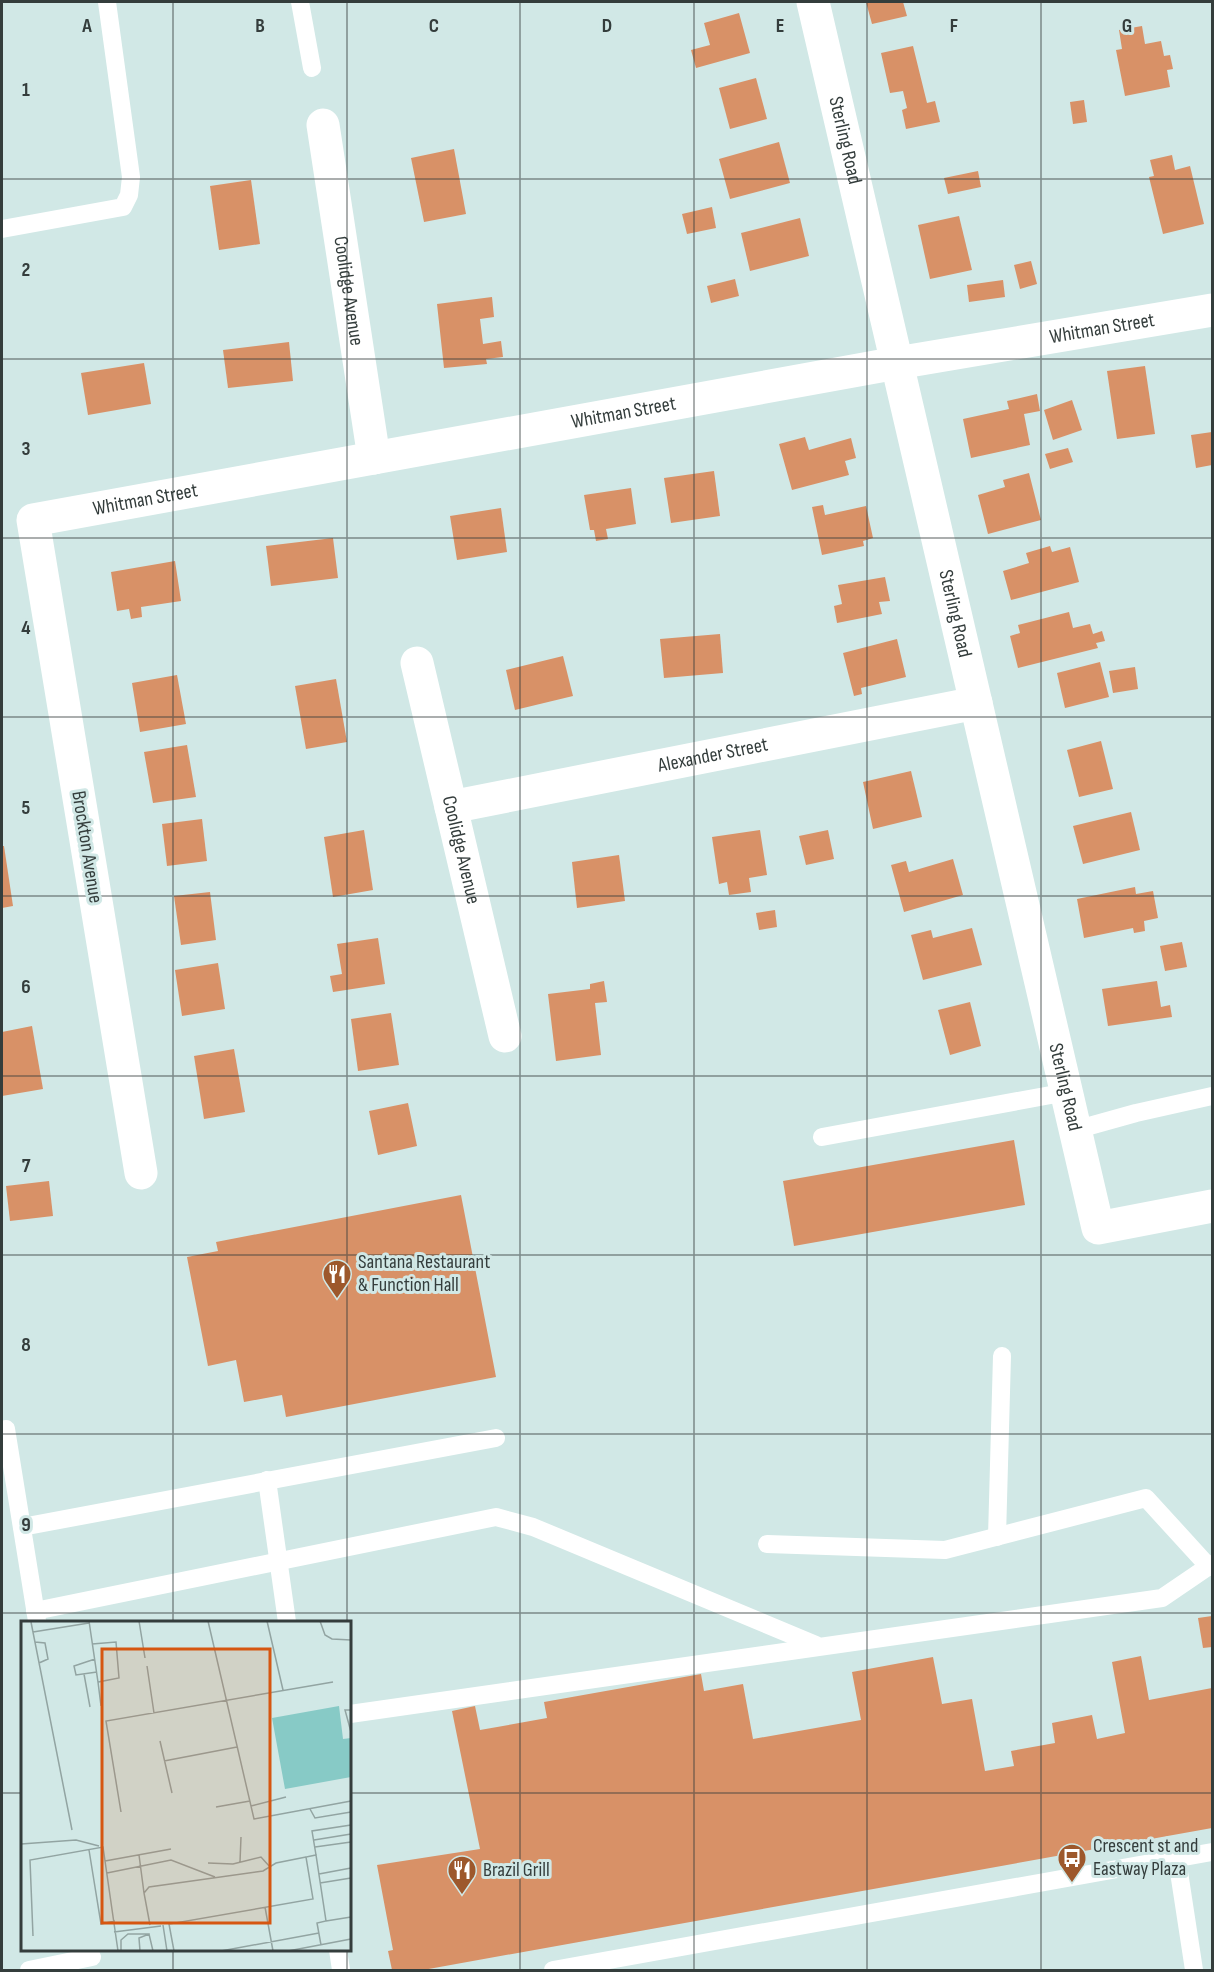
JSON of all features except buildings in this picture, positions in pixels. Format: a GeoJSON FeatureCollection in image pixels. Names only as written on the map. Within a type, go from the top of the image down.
{"type":"FeatureCollection","features":[{"type":"Feature","properties":{"kind":"street","name":"Sterling Road"},"geometry":{"type":"LineString","coordinates":[[813,2],[1098,1227],[1212,1206]]}},
{"type":"Feature","properties":{"kind":"street","name":"Coolidge Avenue"},"geometry":{"type":"LineString","coordinates":[[323,125],[374,458]]}},
{"type":"Feature","properties":{"kind":"street","name":"Whitman Street"},"geometry":{"type":"LineString","coordinates":[[33,520],[897,363],[1212,310]]}},
{"type":"Feature","properties":{"kind":"street","name":"Brockton Avenue"},"geometry":{"type":"LineString","coordinates":[[33,520],[141,1173]]}},
{"type":"Feature","properties":{"kind":"street","name":"Coolidge Avenue"},"geometry":{"type":"LineString","coordinates":[[417,663],[505,1036]]}},
{"type":"Feature","properties":{"kind":"street","name":"Alexander Street"},"geometry":{"type":"LineString","coordinates":[[451,807],[976,703]]}},
{"type":"Feature","properties":{"kind":"lane"},"geometry":{"type":"LineString","coordinates":[[2,229],[123,207],[129,195],[131,177],[107,2]]}},
{"type":"Feature","properties":{"kind":"lane"},"geometry":{"type":"LineString","coordinates":[[300,2],[312,68]]}},
{"type":"Feature","properties":{"kind":"lane"},"geometry":{"type":"LineString","coordinates":[[822,1137],[1067,1092]]}},
{"type":"Feature","properties":{"kind":"lane"},"geometry":{"type":"LineString","coordinates":[[1076,1130],[1136,1113],[1212,1096]]}},
{"type":"Feature","properties":{"kind":"lane"},"geometry":{"type":"LineString","coordinates":[[997,1537],[1002,1356]]}},
{"type":"Feature","properties":{"kind":"lane"},"geometry":{"type":"LineString","coordinates":[[3,1429],[36,1617],[278,1561],[496,1517],[533,1527],[818,1646]]}},
{"type":"Feature","properties":{"kind":"lane"},"geometry":{"type":"LineString","coordinates":[[22,1527],[496,1438]]}},
{"type":"Feature","properties":{"kind":"lane"},"geometry":{"type":"LineString","coordinates":[[267,1480],[286,1621]]}},
{"type":"Feature","properties":{"kind":"lane"},"geometry":{"type":"LineString","coordinates":[[351,1713],[1162,1598],[1211,1565],[1146,1498],[945,1550],[767,1544]]}},
{"type":"Feature","properties":{"kind":"lane"},"geometry":{"type":"LineString","coordinates":[[554,1971],[1212,1852]]}},
{"type":"Feature","properties":{"kind":"lane"},"geometry":{"type":"LineString","coordinates":[[1177,1858],[1194,1971]]}},
{"type":"Feature","properties":{"kind":"lane"},"geometry":{"type":"LineString","coordinates":[[338,1951],[341,1971]]}},
{"type":"Feature","properties":{"kind":"lane"},"geometry":{"type":"LineString","coordinates":[[29,1971],[93,1959]]}},
{"type":"Feature","properties":{"kind":"place","name":"Santana Restaurant & Function Hall"},"geometry":{"type":"Point","coordinates":[337,1300]}},
{"type":"Feature","properties":{"kind":"place","name":"Crescent st and Eastway Plaza"},"geometry":{"type":"Point","coordinates":[1072,1884]}},
{"type":"Feature","properties":{"kind":"place","name":"Brazil Grill"},"geometry":{"type":"Point","coordinates":[462,1896]}}]}
